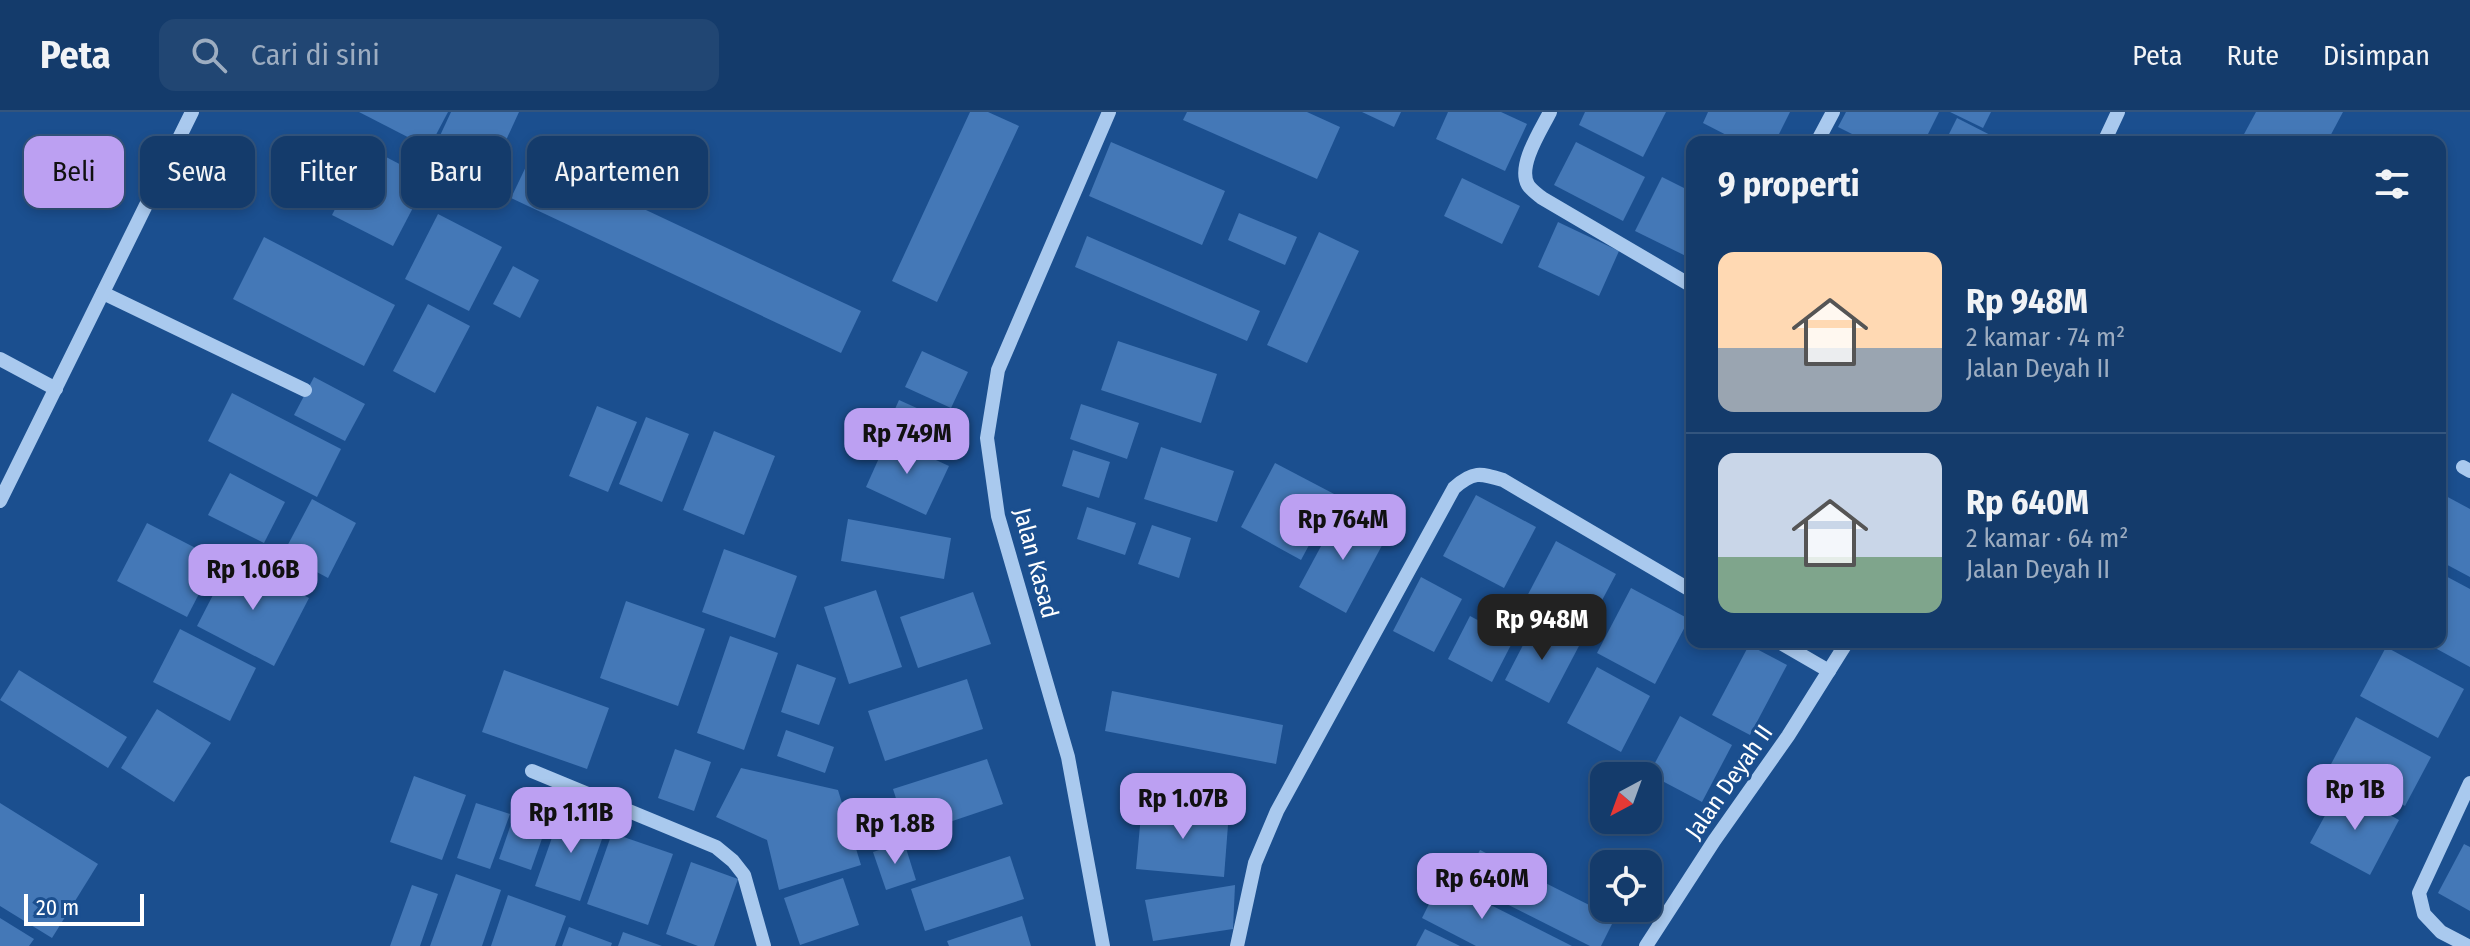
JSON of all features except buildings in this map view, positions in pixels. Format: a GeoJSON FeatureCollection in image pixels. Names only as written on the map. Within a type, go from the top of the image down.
{"type":"FeatureCollection","features":[{"type":"Feature","properties":{"kind":"street"},"geometry":{"type":"LineString","coordinates":[[1,496],[192,112]]}},
{"type":"Feature","properties":{"kind":"street","name":"Jalan Kasad"},"geometry":{"type":"LineString","coordinates":[[1103,946],[1068,757],[998,516],[987,438],[998,370],[1109,112]]}},
{"type":"Feature","properties":{"kind":"street"},"geometry":{"type":"LineString","coordinates":[[1550,112],[1527,159],[1524,174],[1528,186],[1542,198],[1686,282]]}},
{"type":"Feature","properties":{"kind":"street"},"geometry":{"type":"LineString","coordinates":[[1820,136],[1833,112]]}},
{"type":"Feature","properties":{"kind":"street"},"geometry":{"type":"LineString","coordinates":[[2107,136],[2118,112]]}},
{"type":"Feature","properties":{"kind":"street"},"geometry":{"type":"LineString","coordinates":[[103,293],[305,390]]}},
{"type":"Feature","properties":{"kind":"street"},"geometry":{"type":"LineString","coordinates":[[0,359],[56,389]]}},
{"type":"Feature","properties":{"kind":"street"},"geometry":{"type":"LineString","coordinates":[[1237,946],[1255,863],[1277,811],[1454,488],[1465,478],[1477,474],[1503,480],[1686,587]]}},
{"type":"Feature","properties":{"kind":"street"},"geometry":{"type":"LineString","coordinates":[[1789,648],[1829,671]]}},
{"type":"Feature","properties":{"kind":"street","name":"Jalan Deyah II"},"geometry":{"type":"LineString","coordinates":[[1646,946],[1843,648]]}},
{"type":"Feature","properties":{"kind":"street"},"geometry":{"type":"LineString","coordinates":[[532,771],[716,847],[744,875],[764,946]]}},
{"type":"Feature","properties":{"kind":"street"},"geometry":{"type":"LineString","coordinates":[[2468,946],[2441,932],[2424,914],[2419,893],[2470,783]]}}]}
